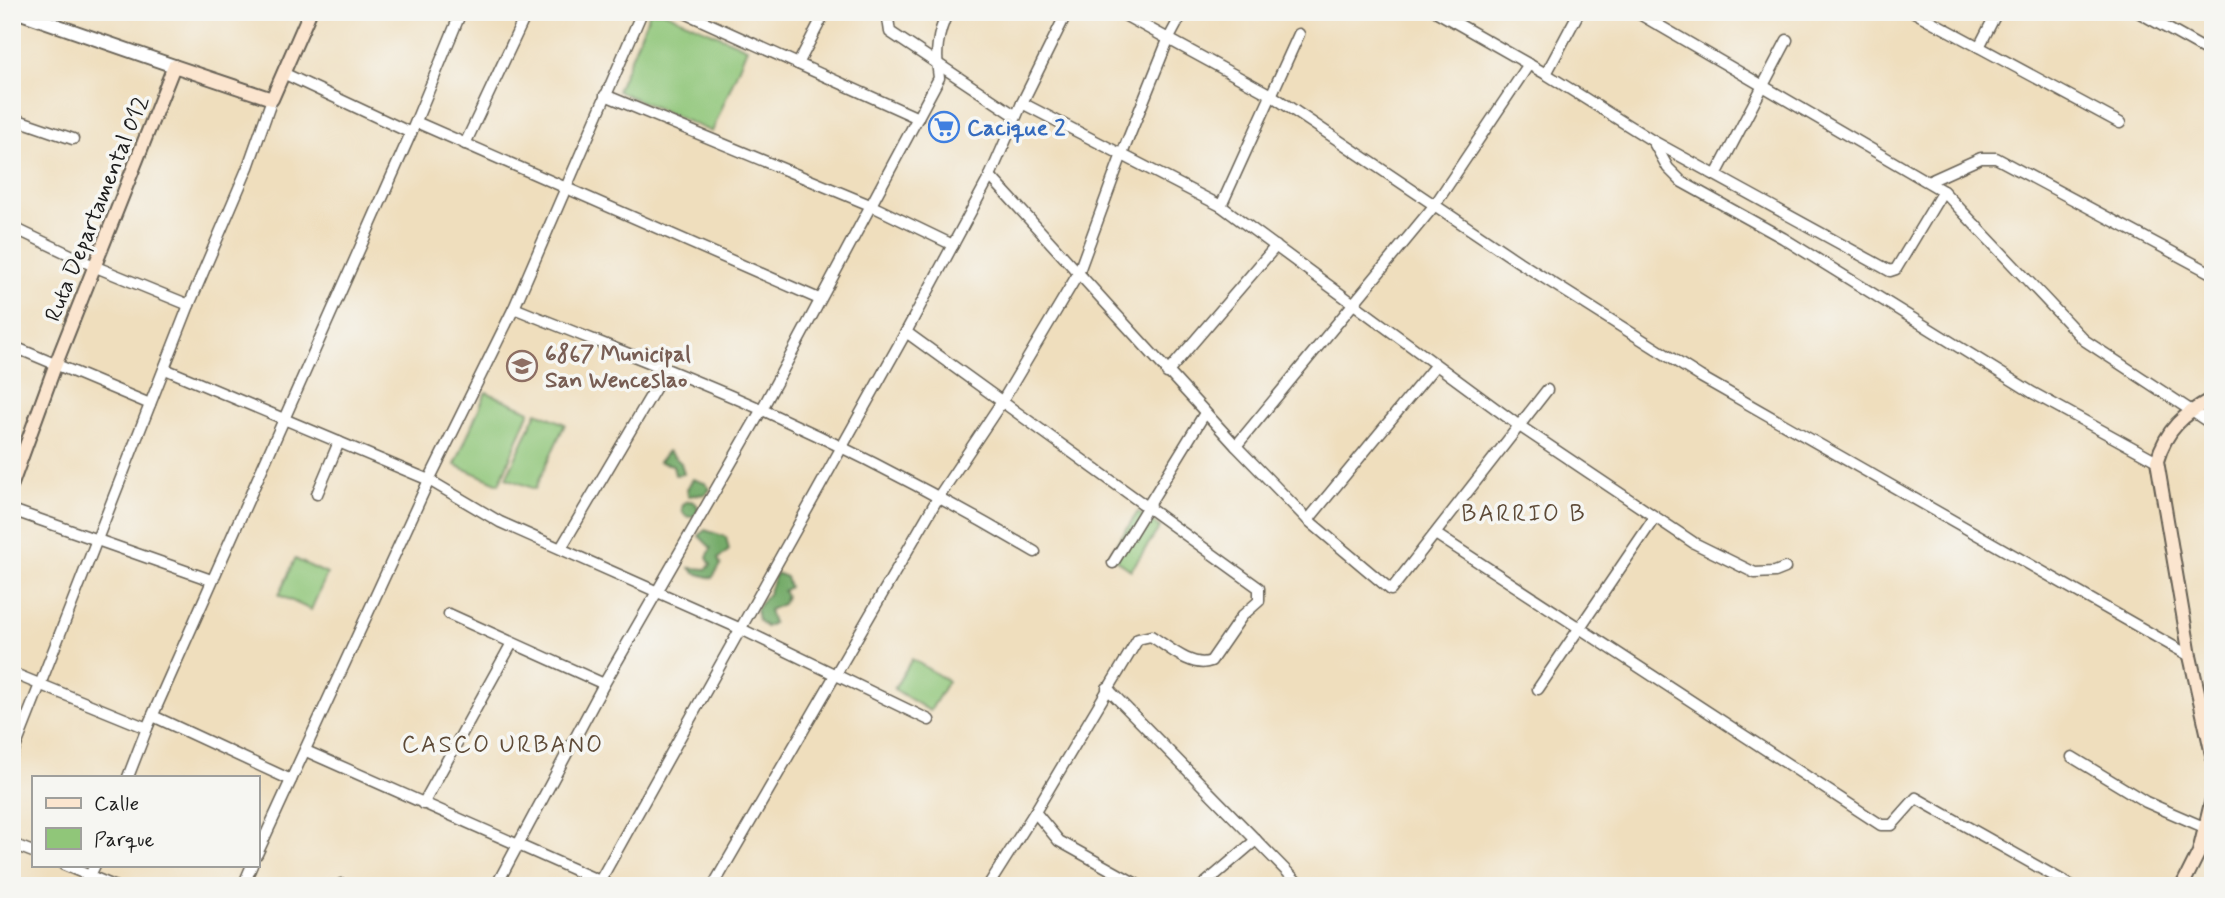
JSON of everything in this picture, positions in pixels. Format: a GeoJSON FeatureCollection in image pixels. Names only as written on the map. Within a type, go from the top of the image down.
{"type":"FeatureCollection","features":[{"type":"Feature","properties":{"kind":"main road"},"geometry":{"type":"LineString","coordinates":[[174,66],[272,99],[310,12]]}},
{"type":"Feature","properties":{"kind":"main road","name":"Ruta Departamental 012"},"geometry":{"type":"LineString","coordinates":[[12,484],[55,366],[174,66]]}},
{"type":"Feature","properties":{"kind":"main road"},"geometry":{"type":"LineString","coordinates":[[2213,398],[2188,412],[2163,440],[2157,461],[2190,656],[2213,759]]}},
{"type":"Feature","properties":{"kind":"main road"},"geometry":{"type":"LineString","coordinates":[[2182,886],[2206,828],[2213,795]]}},
{"type":"Feature","properties":{"kind":"street"},"geometry":{"type":"LineString","coordinates":[[18,12],[174,66]]}},
{"type":"Feature","properties":{"kind":"street"},"geometry":{"type":"LineString","coordinates":[[128,776],[211,580],[416,122],[461,12]]}},
{"type":"Feature","properties":{"kind":"street"},"geometry":{"type":"LineString","coordinates":[[465,144],[527,12]]}},
{"type":"Feature","properties":{"kind":"street"},"geometry":{"type":"LineString","coordinates":[[259,850],[429,480],[514,308],[642,12]]}},
{"type":"Feature","properties":{"kind":"street"},"geometry":{"type":"LineString","coordinates":[[683,12],[918,118]]}},
{"type":"Feature","properties":{"kind":"street"},"geometry":{"type":"LineString","coordinates":[[798,64],[825,12]]}},
{"type":"Feature","properties":{"kind":"street"},"geometry":{"type":"LineString","coordinates":[[887,12],[890,32],[1016,116]]}},
{"type":"Feature","properties":{"kind":"street"},"geometry":{"type":"LineString","coordinates":[[496,886],[604,684],[659,593],[762,410],[939,78],[936,62],[939,30],[948,12]]}},
{"type":"Feature","properties":{"kind":"street"},"geometry":{"type":"LineString","coordinates":[[599,883],[953,245],[990,176],[1067,12]]}},
{"type":"Feature","properties":{"kind":"street"},"geometry":{"type":"LineString","coordinates":[[1119,12],[1271,95],[1434,206],[1701,377],[2190,656]]}},
{"type":"Feature","properties":{"kind":"street"},"geometry":{"type":"LineString","coordinates":[[713,886],[939,496],[1003,400],[1077,274],[1168,40],[1183,12]]}},
{"type":"Feature","properties":{"kind":"street"},"geometry":{"type":"LineString","coordinates":[[1437,12],[1546,74],[1653,141],[1890,271],[1896,269],[1942,191]]}},
{"type":"Feature","properties":{"kind":"street"},"geometry":{"type":"LineString","coordinates":[[1546,74],[1579,12]]}},
{"type":"Feature","properties":{"kind":"street"},"geometry":{"type":"LineString","coordinates":[[1636,12],[1930,181],[2084,340],[2188,412],[2213,425]]}},
{"type":"Feature","properties":{"kind":"street"},"geometry":{"type":"LineString","coordinates":[[1914,12],[2120,123]]}},
{"type":"Feature","properties":{"kind":"street"},"geometry":{"type":"LineString","coordinates":[[1979,47],[1997,12]]}},
{"type":"Feature","properties":{"kind":"street"},"geometry":{"type":"LineString","coordinates":[[2137,12],[2213,54]]}},
{"type":"Feature","properties":{"kind":"street"},"geometry":{"type":"LineString","coordinates":[[1221,206],[1299,34]]}},
{"type":"Feature","properties":{"kind":"street"},"geometry":{"type":"LineString","coordinates":[[1716,174],[1787,40]]}},
{"type":"Feature","properties":{"kind":"street"},"geometry":{"type":"LineString","coordinates":[[1236,446],[1434,206],[1529,64]]}},
{"type":"Feature","properties":{"kind":"street"},"geometry":{"type":"LineString","coordinates":[[282,73],[411,133]]}},
{"type":"Feature","properties":{"kind":"street"},"geometry":{"type":"LineString","coordinates":[[605,95],[870,205],[953,245]]}},
{"type":"Feature","properties":{"kind":"street"},"geometry":{"type":"LineString","coordinates":[[12,756],[189,305],[248,167],[272,99]]}},
{"type":"Feature","properties":{"kind":"street"},"geometry":{"type":"LineString","coordinates":[[1022,103],[1221,206],[1435,366],[1694,543],[1744,569],[1764,574],[1785,568]]}},
{"type":"Feature","properties":{"kind":"street"},"geometry":{"type":"LineString","coordinates":[[12,118],[73,139]]}},
{"type":"Feature","properties":{"kind":"street"},"geometry":{"type":"LineString","coordinates":[[416,122],[819,299]]}},
{"type":"Feature","properties":{"kind":"street"},"geometry":{"type":"LineString","coordinates":[[1653,141],[1668,168],[1682,182],[1783,238],[2033,393],[2157,461]]}},
{"type":"Feature","properties":{"kind":"street"},"geometry":{"type":"LineString","coordinates":[[1930,181],[1982,158],[1996,158],[2213,274]]}},
{"type":"Feature","properties":{"kind":"street"},"geometry":{"type":"LineString","coordinates":[[990,176],[1236,446],[1308,520],[1391,590],[1548,390]]}},
{"type":"Feature","properties":{"kind":"street"},"geometry":{"type":"LineString","coordinates":[[12,226],[96,267],[189,305]]}},
{"type":"Feature","properties":{"kind":"street"},"geometry":{"type":"LineString","coordinates":[[1167,373],[1276,246]]}},
{"type":"Feature","properties":{"kind":"street"},"geometry":{"type":"LineString","coordinates":[[514,308],[762,410],[842,446],[939,496],[1035,552]]}},
{"type":"Feature","properties":{"kind":"street"},"geometry":{"type":"LineString","coordinates":[[906,332],[1257,585],[1259,601],[1242,616],[1211,661],[1196,663],[1145,635],[1138,639],[988,886]]}},
{"type":"Feature","properties":{"kind":"street"},"geometry":{"type":"LineString","coordinates":[[12,346],[150,404]]}},
{"type":"Feature","properties":{"kind":"street"},"geometry":{"type":"LineString","coordinates":[[1308,520],[1435,366]]}},
{"type":"Feature","properties":{"kind":"street"},"geometry":{"type":"LineString","coordinates":[[165,369],[429,480],[500,522],[741,629],[929,720]]}},
{"type":"Feature","properties":{"kind":"street"},"geometry":{"type":"LineString","coordinates":[[561,548],[666,370]]}},
{"type":"Feature","properties":{"kind":"street"},"geometry":{"type":"LineString","coordinates":[[1113,563],[1205,413]]}},
{"type":"Feature","properties":{"kind":"street"},"geometry":{"type":"LineString","coordinates":[[317,494],[339,442]]}},
{"type":"Feature","properties":{"kind":"street"},"geometry":{"type":"LineString","coordinates":[[12,510],[211,580]]}},
{"type":"Feature","properties":{"kind":"street"},"geometry":{"type":"LineString","coordinates":[[1538,690],[1655,517]]}},
{"type":"Feature","properties":{"kind":"street"},"geometry":{"type":"LineString","coordinates":[[1437,534],[1881,825],[1892,825],[1916,798],[2072,886]]}},
{"type":"Feature","properties":{"kind":"street"},"geometry":{"type":"LineString","coordinates":[[449,614],[604,684]]}},
{"type":"Feature","properties":{"kind":"street"},"geometry":{"type":"LineString","coordinates":[[424,804],[512,642]]}},
{"type":"Feature","properties":{"kind":"street"},"geometry":{"type":"LineString","coordinates":[[12,673],[147,727]]}},
{"type":"Feature","properties":{"kind":"street"},"geometry":{"type":"LineString","coordinates":[[1107,688],[1301,886]]}},
{"type":"Feature","properties":{"kind":"street"},"geometry":{"type":"LineString","coordinates":[[153,716],[291,780]]}},
{"type":"Feature","properties":{"kind":"street"},"geometry":{"type":"LineString","coordinates":[[306,751],[520,845],[599,883],[611,886]]}},
{"type":"Feature","properties":{"kind":"street"},"geometry":{"type":"LineString","coordinates":[[2072,757],[2146,802],[2206,828]]}},
{"type":"Feature","properties":{"kind":"street"},"geometry":{"type":"LineString","coordinates":[[1035,812],[1059,841],[1140,886]]}},
{"type":"Feature","properties":{"kind":"street"},"geometry":{"type":"LineString","coordinates":[[1202,886],[1256,839]]}},
{"type":"Feature","properties":{"kind":"street"},"geometry":{"type":"LineString","coordinates":[[12,844],[32,852]]}},
{"type":"Feature","properties":{"kind":"street"},"geometry":{"type":"LineString","coordinates":[[66,866],[88,881],[114,886]]}},
{"type":"Feature","properties":{"kind":"street"},"geometry":{"type":"LineString","coordinates":[[243,886],[252,866]]}},
{"type":"Feature","properties":{"kind":"green space"},"geometry":{"type":"Polygon","coordinates":[[[650,12],[664,12],[747,48],[712,132],[617,91],[650,12]]]}},
{"type":"Feature","properties":{"kind":"green space"},"geometry":{"type":"Polygon","coordinates":[[[486,392],[530,411],[499,484],[455,465],[486,392]]]}},
{"type":"Feature","properties":{"kind":"green space"},"geometry":{"type":"Polygon","coordinates":[[[537,412],[565,424],[535,489],[506,478],[537,412]]]}},
{"type":"Feature","properties":{"kind":"green space"},"geometry":{"type":"Polygon","coordinates":[[[668,451],[681,463],[684,474],[675,475],[673,465],[659,462],[668,451]]]}},
{"type":"Feature","properties":{"kind":"green space"},"geometry":{"type":"Polygon","coordinates":[[[693,479],[705,483],[710,489],[706,494],[688,496],[687,489],[693,479]]]}},
{"type":"Feature","properties":{"kind":"green space"},"geometry":{"type":"Polygon","coordinates":[[[690,501],[698,509],[690,517],[682,509],[690,501]]]}},
{"type":"Feature","properties":{"kind":"green space"},"geometry":{"type":"Polygon","coordinates":[[[1138,512],[1160,527],[1131,570],[1109,555],[1138,512]]]}},
{"type":"Feature","properties":{"kind":"green space"},"geometry":{"type":"Polygon","coordinates":[[[705,530],[726,537],[729,550],[718,559],[721,565],[712,578],[695,573],[690,568],[706,569],[711,565],[707,558],[711,548],[699,536],[705,530]]]}},
{"type":"Feature","properties":{"kind":"green space"},"geometry":{"type":"Polygon","coordinates":[[[295,559],[327,574],[311,610],[279,595],[295,559]]]}},
{"type":"Feature","properties":{"kind":"green space"},"geometry":{"type":"Polygon","coordinates":[[[776,573],[786,577],[789,587],[783,591],[786,596],[783,604],[769,610],[773,623],[766,627],[758,620],[756,609],[768,594],[776,573]]]}},
{"type":"Feature","properties":{"kind":"green space"},"geometry":{"type":"Polygon","coordinates":[[[912,659],[948,681],[930,711],[894,689],[912,659]]]}},
{"type":"Feature","properties":{"kind":"place","name":"Cacique 2"},"geometry":{"type":"Point","coordinates":[944,127]}},
{"type":"Feature","properties":{"kind":"place","name":"6867 Municipal San Wenceslao"},"geometry":{"type":"Point","coordinates":[522,366]}},
{"type":"Feature","properties":{"kind":"district","name":"BARRIO B"},"geometry":{"type":"Point","coordinates":[1524,513]}},
{"type":"Feature","properties":{"kind":"district","name":"CASCO URBANO"},"geometry":{"type":"Point","coordinates":[503,744]}}]}
